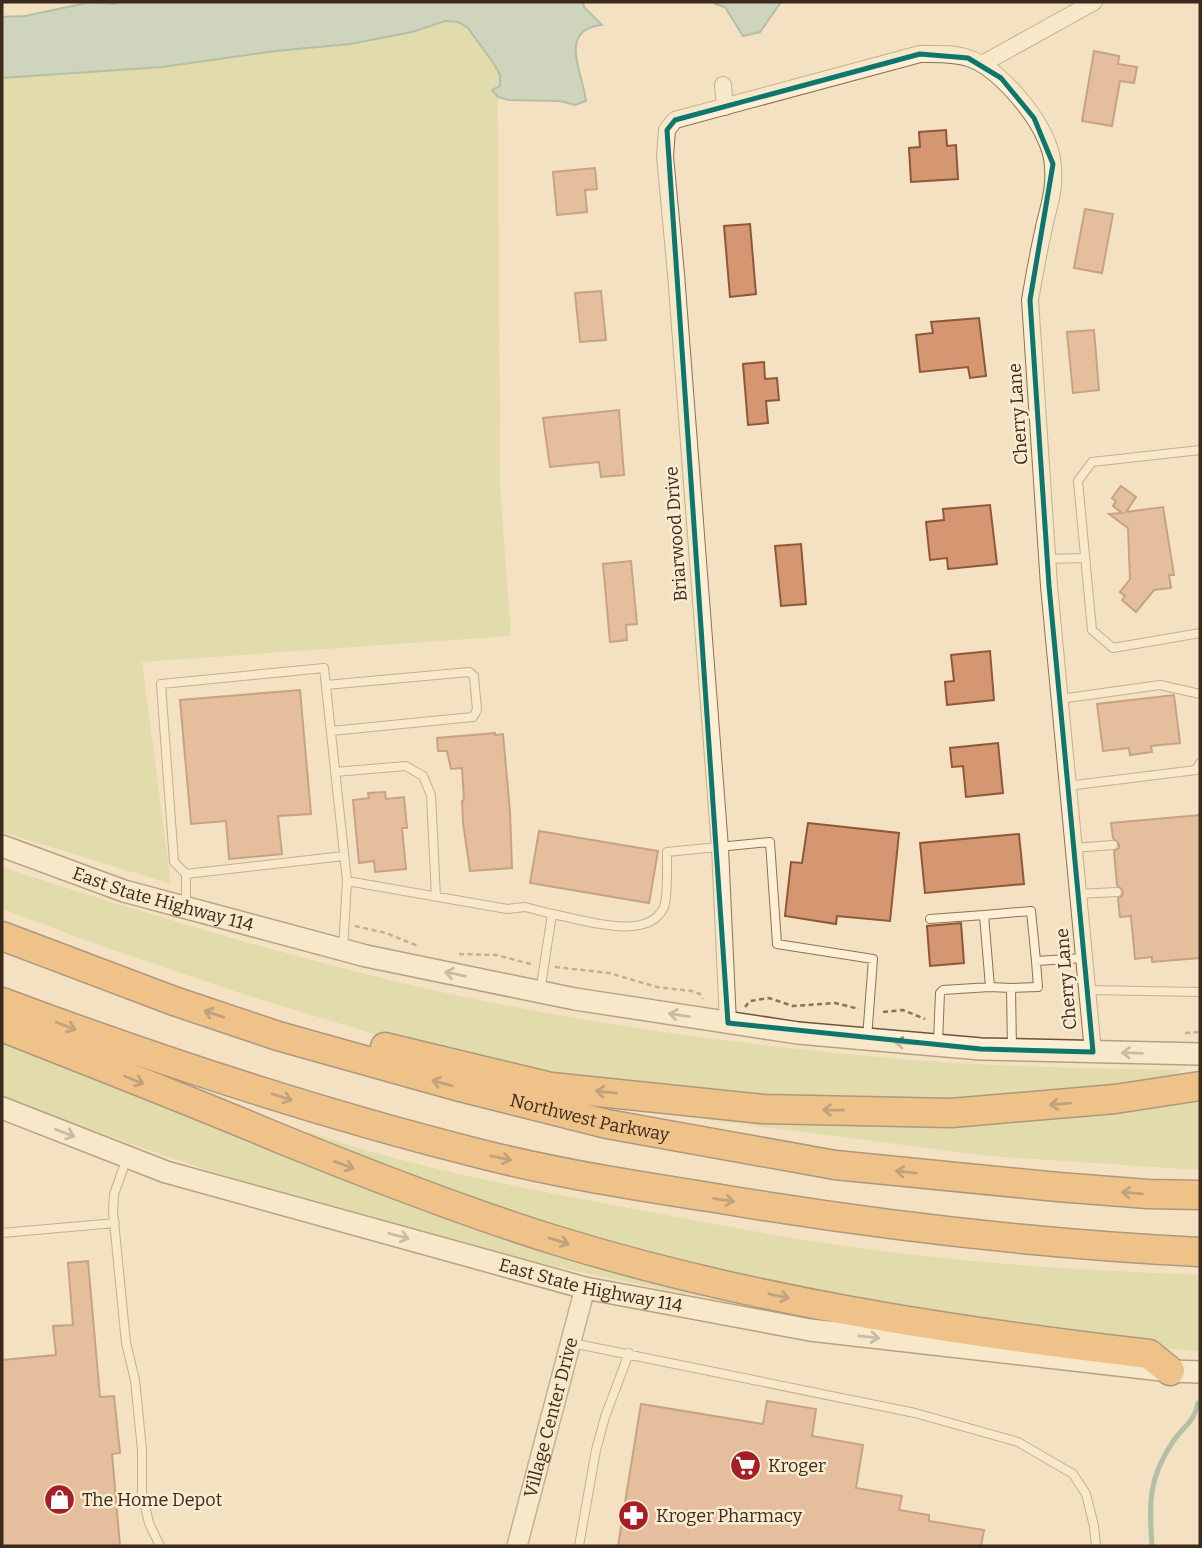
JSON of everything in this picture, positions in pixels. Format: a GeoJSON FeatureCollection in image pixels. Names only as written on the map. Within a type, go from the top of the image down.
{"type":"FeatureCollection","features":[{"type":"Feature","properties":{"kind":"highway","name":"Northwest Parkway"},"geometry":{"type":"LineString","coordinates":[[2,936],[174,1001],[278,1036],[460,1087],[607,1124],[835,1165],[1058,1187],[1200,1195]]}},
{"type":"Feature","properties":{"kind":"highway"},"geometry":{"type":"LineString","coordinates":[[2,1002],[108,1043],[340,1116],[484,1155],[581,1176],[814,1215],[954,1233],[1102,1247],[1200,1252]]}},
{"type":"Feature","properties":{"kind":"highway"},"geometry":{"type":"LineString","coordinates":[[2,1027],[334,1161],[558,1241],[684,1275],[821,1305],[941,1326],[1149,1354],[1170,1370]]}},
{"type":"Feature","properties":{"kind":"highway"},"geometry":{"type":"LineString","coordinates":[[278,1036],[321,1028],[398,1051],[551,1087],[763,1109],[951,1113],[1115,1099],[1200,1086]]}},
{"type":"Feature","properties":{"kind":"main road","name":"East State Highway 114"},"geometry":{"type":"LineString","coordinates":[[2,846],[124,891],[186,908],[343,950],[540,992],[728,1014],[798,1033],[1012,1050],[1200,1054]]}},
{"type":"Feature","properties":{"kind":"main road","name":"East State Highway 114"},"geometry":{"type":"LineString","coordinates":[[2,1108],[166,1172],[585,1288],[810,1330],[1170,1370],[1200,1371]]}},
{"type":"Feature","properties":{"kind":"street"},"geometry":{"type":"LineString","coordinates":[[982,64],[1094,2]]}},
{"type":"Feature","properties":{"kind":"street","name":"Cherry Lane"},"geometry":{"type":"LineString","coordinates":[[725,107],[920,54],[968,58],[982,64],[1001,78],[1034,118],[1047,142],[1053,164],[1053,187],[1030,300],[1047,559],[1093,1052]]}},
{"type":"Feature","properties":{"kind":"street"},"geometry":{"type":"LineString","coordinates":[[723,85],[725,107]]}},
{"type":"Feature","properties":{"kind":"street","name":"Briarwood Drive"},"geometry":{"type":"LineString","coordinates":[[725,107],[675,120],[669,125],[665,156],[720,848],[728,1014]]}},
{"type":"Feature","properties":{"kind":"street","name":"Village Center Drive"},"geometry":{"type":"LineString","coordinates":[[517,1546],[585,1288]]}},
{"type":"Feature","properties":{"kind":"lane"},"geometry":{"type":"LineString","coordinates":[[1200,450],[1092,462],[1078,481],[1092,630],[1113,648],[1200,633]]}},
{"type":"Feature","properties":{"kind":"lane"},"geometry":{"type":"LineString","coordinates":[[1047,559],[1084,558]]}},
{"type":"Feature","properties":{"kind":"lane"},"geometry":{"type":"LineString","coordinates":[[186,908],[186,874],[174,862],[161,684],[324,668],[347,881],[343,950]]}},
{"type":"Feature","properties":{"kind":"lane"},"geometry":{"type":"LineString","coordinates":[[326,685],[469,672],[474,676],[477,710],[473,717],[331,731]]}},
{"type":"Feature","properties":{"kind":"lane"},"geometry":{"type":"LineString","coordinates":[[1059,699],[1160,685],[1200,694]]}},
{"type":"Feature","properties":{"kind":"lane"},"geometry":{"type":"LineString","coordinates":[[1068,786],[1196,770],[1200,763]]}},
{"type":"Feature","properties":{"kind":"lane"},"geometry":{"type":"LineString","coordinates":[[335,772],[406,766],[423,776],[431,795],[436,897]]}},
{"type":"Feature","properties":{"kind":"lane"},"geometry":{"type":"LineString","coordinates":[[347,881],[507,909],[524,907],[613,926],[637,927],[657,918],[666,904],[667,852],[770,842],[777,944],[873,959],[866,1039]]}},
{"type":"Feature","properties":{"kind":"lane"},"geometry":{"type":"LineString","coordinates":[[1073,848],[1113,845]]}},
{"type":"Feature","properties":{"kind":"lane"},"geometry":{"type":"LineString","coordinates":[[186,874],[344,856]]}},
{"type":"Feature","properties":{"kind":"lane"},"geometry":{"type":"LineString","coordinates":[[1077,894],[1117,892]]}},
{"type":"Feature","properties":{"kind":"lane"},"geometry":{"type":"LineString","coordinates":[[930,919],[1031,911],[1038,987],[943,990],[940,993],[938,1045]]}},
{"type":"Feature","properties":{"kind":"lane"},"geometry":{"type":"LineString","coordinates":[[540,992],[552,914]]}},
{"type":"Feature","properties":{"kind":"lane"},"geometry":{"type":"LineString","coordinates":[[984,915],[990,987]]}},
{"type":"Feature","properties":{"kind":"lane"},"geometry":{"type":"LineString","coordinates":[[1036,961],[1084,958]]}},
{"type":"Feature","properties":{"kind":"lane"},"geometry":{"type":"LineString","coordinates":[[1011,988],[1012,1050]]}},
{"type":"Feature","properties":{"kind":"lane"},"geometry":{"type":"LineString","coordinates":[[1087,990],[1200,992]]}},
{"type":"Feature","properties":{"kind":"lane"},"geometry":{"type":"LineString","coordinates":[[128,1157],[114,1194],[115,1223],[126,1343],[135,1380],[142,1450],[142,1493],[148,1519],[160,1546]]}},
{"type":"Feature","properties":{"kind":"lane"},"geometry":{"type":"LineString","coordinates":[[2,1233],[115,1223]]}},
{"type":"Feature","properties":{"kind":"lane"},"geometry":{"type":"LineString","coordinates":[[572,1343],[915,1413],[1018,1442],[1073,1475],[1086,1493],[1096,1546]]}},
{"type":"Feature","properties":{"kind":"lane"},"geometry":{"type":"LineString","coordinates":[[579,1546],[596,1450],[605,1417],[629,1353]]}},
{"type":"Feature","properties":{"kind":"path"},"geometry":{"type":"LineString","coordinates":[[345,924],[386,933],[418,946]]}},
{"type":"Feature","properties":{"kind":"path"},"geometry":{"type":"LineString","coordinates":[[451,955],[496,955],[544,966],[609,973],[657,987],[692,991],[700,994],[704,1003],[728,1014],[744,1008],[750,1001],[769,998],[793,1006],[835,1003],[869,1011],[902,1010],[925,1019]]}},
{"type":"Feature","properties":{"kind":"highlighted area"},"geometry":{"type":"Polygon","coordinates":[[[920,54],[968,58],[1001,78],[1034,118],[1053,164],[1030,300],[1049,586],[1093,1052],[981,1049],[728,1023],[667,130],[675,120],[920,54]]]}},
{"type":"Feature","properties":{"kind":"green space"},"geometry":{"type":"Polygon","coordinates":[[[444,21],[458,22],[468,28],[500,75],[500,86],[492,90],[498,97],[500,486],[511,636],[142,662],[171,884],[2,832],[2,78],[162,67],[350,44],[412,32],[444,21]]]}},
{"type":"Feature","properties":{"kind":"green space"},"geometry":{"type":"Polygon","coordinates":[[[2,867],[157,916],[314,961],[478,1000],[598,1022],[719,1040],[901,1059],[1040,1067],[1178,1070],[1179,1079],[959,1100],[790,1102],[603,1084],[407,1044],[246,995],[110,949],[2,909],[2,867]]]}},
{"type":"Feature","properties":{"kind":"green space"},"geometry":{"type":"Polygon","coordinates":[[[2,1040],[704,1290],[703,1297],[537,1262],[319,1205],[179,1161],[38,1111],[2,1096],[2,1040]]]}},
{"type":"Feature","properties":{"kind":"green space"},"geometry":{"type":"Polygon","coordinates":[[[1200,1090],[1200,1170],[990,1156],[710,1120],[710,1113],[1200,1090]]]}},
{"type":"Feature","properties":{"kind":"green space"},"geometry":{"type":"Polygon","coordinates":[[[309,1132],[415,1164],[488,1180],[795,1238],[986,1262],[1200,1275],[1200,1351],[1131,1346],[778,1290],[507,1217],[305,1135],[309,1132]]]}},
{"type":"Feature","properties":{"kind":"water"},"geometry":{"type":"Polygon","coordinates":[[[91,2],[583,2],[584,7],[602,25],[588,28],[580,35],[576,44],[586,101],[575,105],[560,101],[508,100],[498,97],[492,90],[500,86],[500,75],[494,64],[468,28],[458,22],[445,21],[412,32],[350,44],[162,67],[2,78],[2,17],[25,16],[91,2]]]}},
{"type":"Feature","properties":{"kind":"water"},"geometry":{"type":"Polygon","coordinates":[[[715,2],[781,2],[760,32],[743,36],[725,7],[715,2]]]}},
{"type":"Feature","properties":{"kind":"building"},"geometry":{"type":"Polygon","coordinates":[[[1094,51],[1119,56],[1118,64],[1137,67],[1134,83],[1120,81],[1112,126],[1082,121],[1094,51]]]}},
{"type":"Feature","properties":{"kind":"building"},"geometry":{"type":"Polygon","coordinates":[[[946,130],[947,146],[956,145],[958,179],[911,182],[909,148],[920,147],[919,132],[946,130]]]}},
{"type":"Feature","properties":{"kind":"building"},"geometry":{"type":"Polygon","coordinates":[[[595,168],[597,189],[585,190],[587,212],[557,215],[553,172],[595,168]]]}},
{"type":"Feature","properties":{"kind":"building"},"geometry":{"type":"Polygon","coordinates":[[[1085,209],[1113,214],[1102,273],[1074,268],[1085,209]]]}},
{"type":"Feature","properties":{"kind":"building"},"geometry":{"type":"Polygon","coordinates":[[[750,224],[756,294],[730,297],[724,226],[750,224]]]}},
{"type":"Feature","properties":{"kind":"building"},"geometry":{"type":"Polygon","coordinates":[[[601,291],[606,340],[580,342],[575,293],[601,291]]]}},
{"type":"Feature","properties":{"kind":"building"},"geometry":{"type":"Polygon","coordinates":[[[979,318],[986,376],[970,378],[968,367],[920,372],[916,335],[933,333],[931,322],[979,318]]]}},
{"type":"Feature","properties":{"kind":"building"},"geometry":{"type":"Polygon","coordinates":[[[1094,330],[1099,390],[1073,393],[1067,332],[1094,330]]]}},
{"type":"Feature","properties":{"kind":"building"},"geometry":{"type":"Polygon","coordinates":[[[764,362],[765,379],[777,378],[779,400],[766,401],[768,423],[748,425],[743,364],[764,362]]]}},
{"type":"Feature","properties":{"kind":"building"},"geometry":{"type":"Polygon","coordinates":[[[619,410],[624,475],[601,477],[599,462],[550,467],[543,418],[619,410]]]}},
{"type":"Feature","properties":{"kind":"building"},"geometry":{"type":"Polygon","coordinates":[[[1121,486],[1136,497],[1126,512],[1163,507],[1174,575],[1169,575],[1171,588],[1154,590],[1136,612],[1122,600],[1125,596],[1120,592],[1130,579],[1128,528],[1109,514],[1122,513],[1113,506],[1116,501],[1112,498],[1121,486]]]}},
{"type":"Feature","properties":{"kind":"building"},"geometry":{"type":"Polygon","coordinates":[[[990,505],[997,564],[948,569],[947,558],[930,560],[926,522],[944,520],[943,509],[990,505]]]}},
{"type":"Feature","properties":{"kind":"building"},"geometry":{"type":"Polygon","coordinates":[[[801,544],[806,604],[781,606],[775,546],[801,544]]]}},
{"type":"Feature","properties":{"kind":"building"},"geometry":{"type":"Polygon","coordinates":[[[631,561],[637,624],[626,625],[627,640],[610,642],[603,564],[631,561]]]}},
{"type":"Feature","properties":{"kind":"building"},"geometry":{"type":"Polygon","coordinates":[[[990,651],[994,700],[947,705],[945,682],[954,681],[951,655],[990,651]]]}},
{"type":"Feature","properties":{"kind":"building"},"geometry":{"type":"Polygon","coordinates":[[[300,690],[311,814],[278,816],[282,854],[229,859],[226,821],[191,824],[180,700],[300,690]]]}},
{"type":"Feature","properties":{"kind":"building"},"geometry":{"type":"Polygon","coordinates":[[[1174,695],[1180,743],[1151,746],[1152,752],[1130,755],[1129,748],[1103,751],[1097,704],[1174,695]]]}},
{"type":"Feature","properties":{"kind":"building"},"geometry":{"type":"Polygon","coordinates":[[[503,734],[512,868],[470,871],[463,823],[462,768],[451,769],[447,751],[438,751],[437,738],[503,734]]]}},
{"type":"Feature","properties":{"kind":"building"},"geometry":{"type":"Polygon","coordinates":[[[998,743],[1003,793],[966,797],[963,766],[952,767],[950,748],[998,743]]]}},
{"type":"Feature","properties":{"kind":"building"},"geometry":{"type":"Polygon","coordinates":[[[385,792],[386,799],[404,797],[407,828],[402,828],[406,869],[375,872],[374,861],[359,863],[353,800],[369,798],[368,793],[385,792]]]}},
{"type":"Feature","properties":{"kind":"building"},"geometry":{"type":"Polygon","coordinates":[[[1200,815],[1200,958],[1152,962],[1152,957],[1135,959],[1131,916],[1120,917],[1118,898],[1123,891],[1117,885],[1114,851],[1119,848],[1119,844],[1113,838],[1111,823],[1200,815]]]}},
{"type":"Feature","properties":{"kind":"building"},"geometry":{"type":"Polygon","coordinates":[[[808,823],[899,833],[890,921],[837,916],[836,924],[785,916],[791,862],[802,863],[808,823]]]}},
{"type":"Feature","properties":{"kind":"building"},"geometry":{"type":"Polygon","coordinates":[[[539,831],[658,851],[649,903],[530,883],[539,831]]]}},
{"type":"Feature","properties":{"kind":"building"},"geometry":{"type":"Polygon","coordinates":[[[1019,834],[1024,884],[925,893],[920,843],[1019,834]]]}},
{"type":"Feature","properties":{"kind":"building"},"geometry":{"type":"Polygon","coordinates":[[[961,923],[964,963],[930,966],[927,926],[961,923]]]}},
{"type":"Feature","properties":{"kind":"building","name":"The Home Depot"},"geometry":{"type":"Polygon","coordinates":[[[88,1261],[100,1397],[114,1396],[120,1453],[112,1454],[120,1546],[2,1546],[2,1360],[56,1355],[53,1326],[73,1325],[68,1263],[88,1261]]]}},
{"type":"Feature","properties":{"kind":"building","name":"Kroger"},"geometry":{"type":"Polygon","coordinates":[[[767,1401],[816,1409],[812,1436],[863,1445],[856,1488],[902,1496],[899,1510],[929,1515],[929,1521],[984,1530],[981,1546],[618,1546],[641,1404],[763,1424],[767,1401]]]}},
{"type":"Feature","properties":{"kind":"waterway"},"geometry":{"type":"LineString","coordinates":[[1152,1546],[1152,1491],[1159,1466],[1174,1440],[1191,1419],[1198,1403]]}},
{"type":"Feature","properties":{"kind":"place","name":"Kroger"},"geometry":{"type":"Point","coordinates":[745,1466]}},
{"type":"Feature","properties":{"kind":"place","name":"The Home Depot"},"geometry":{"type":"Point","coordinates":[59,1500]}},
{"type":"Feature","properties":{"kind":"place","name":"Kroger Pharmacy"},"geometry":{"type":"Point","coordinates":[633,1516]}}]}
